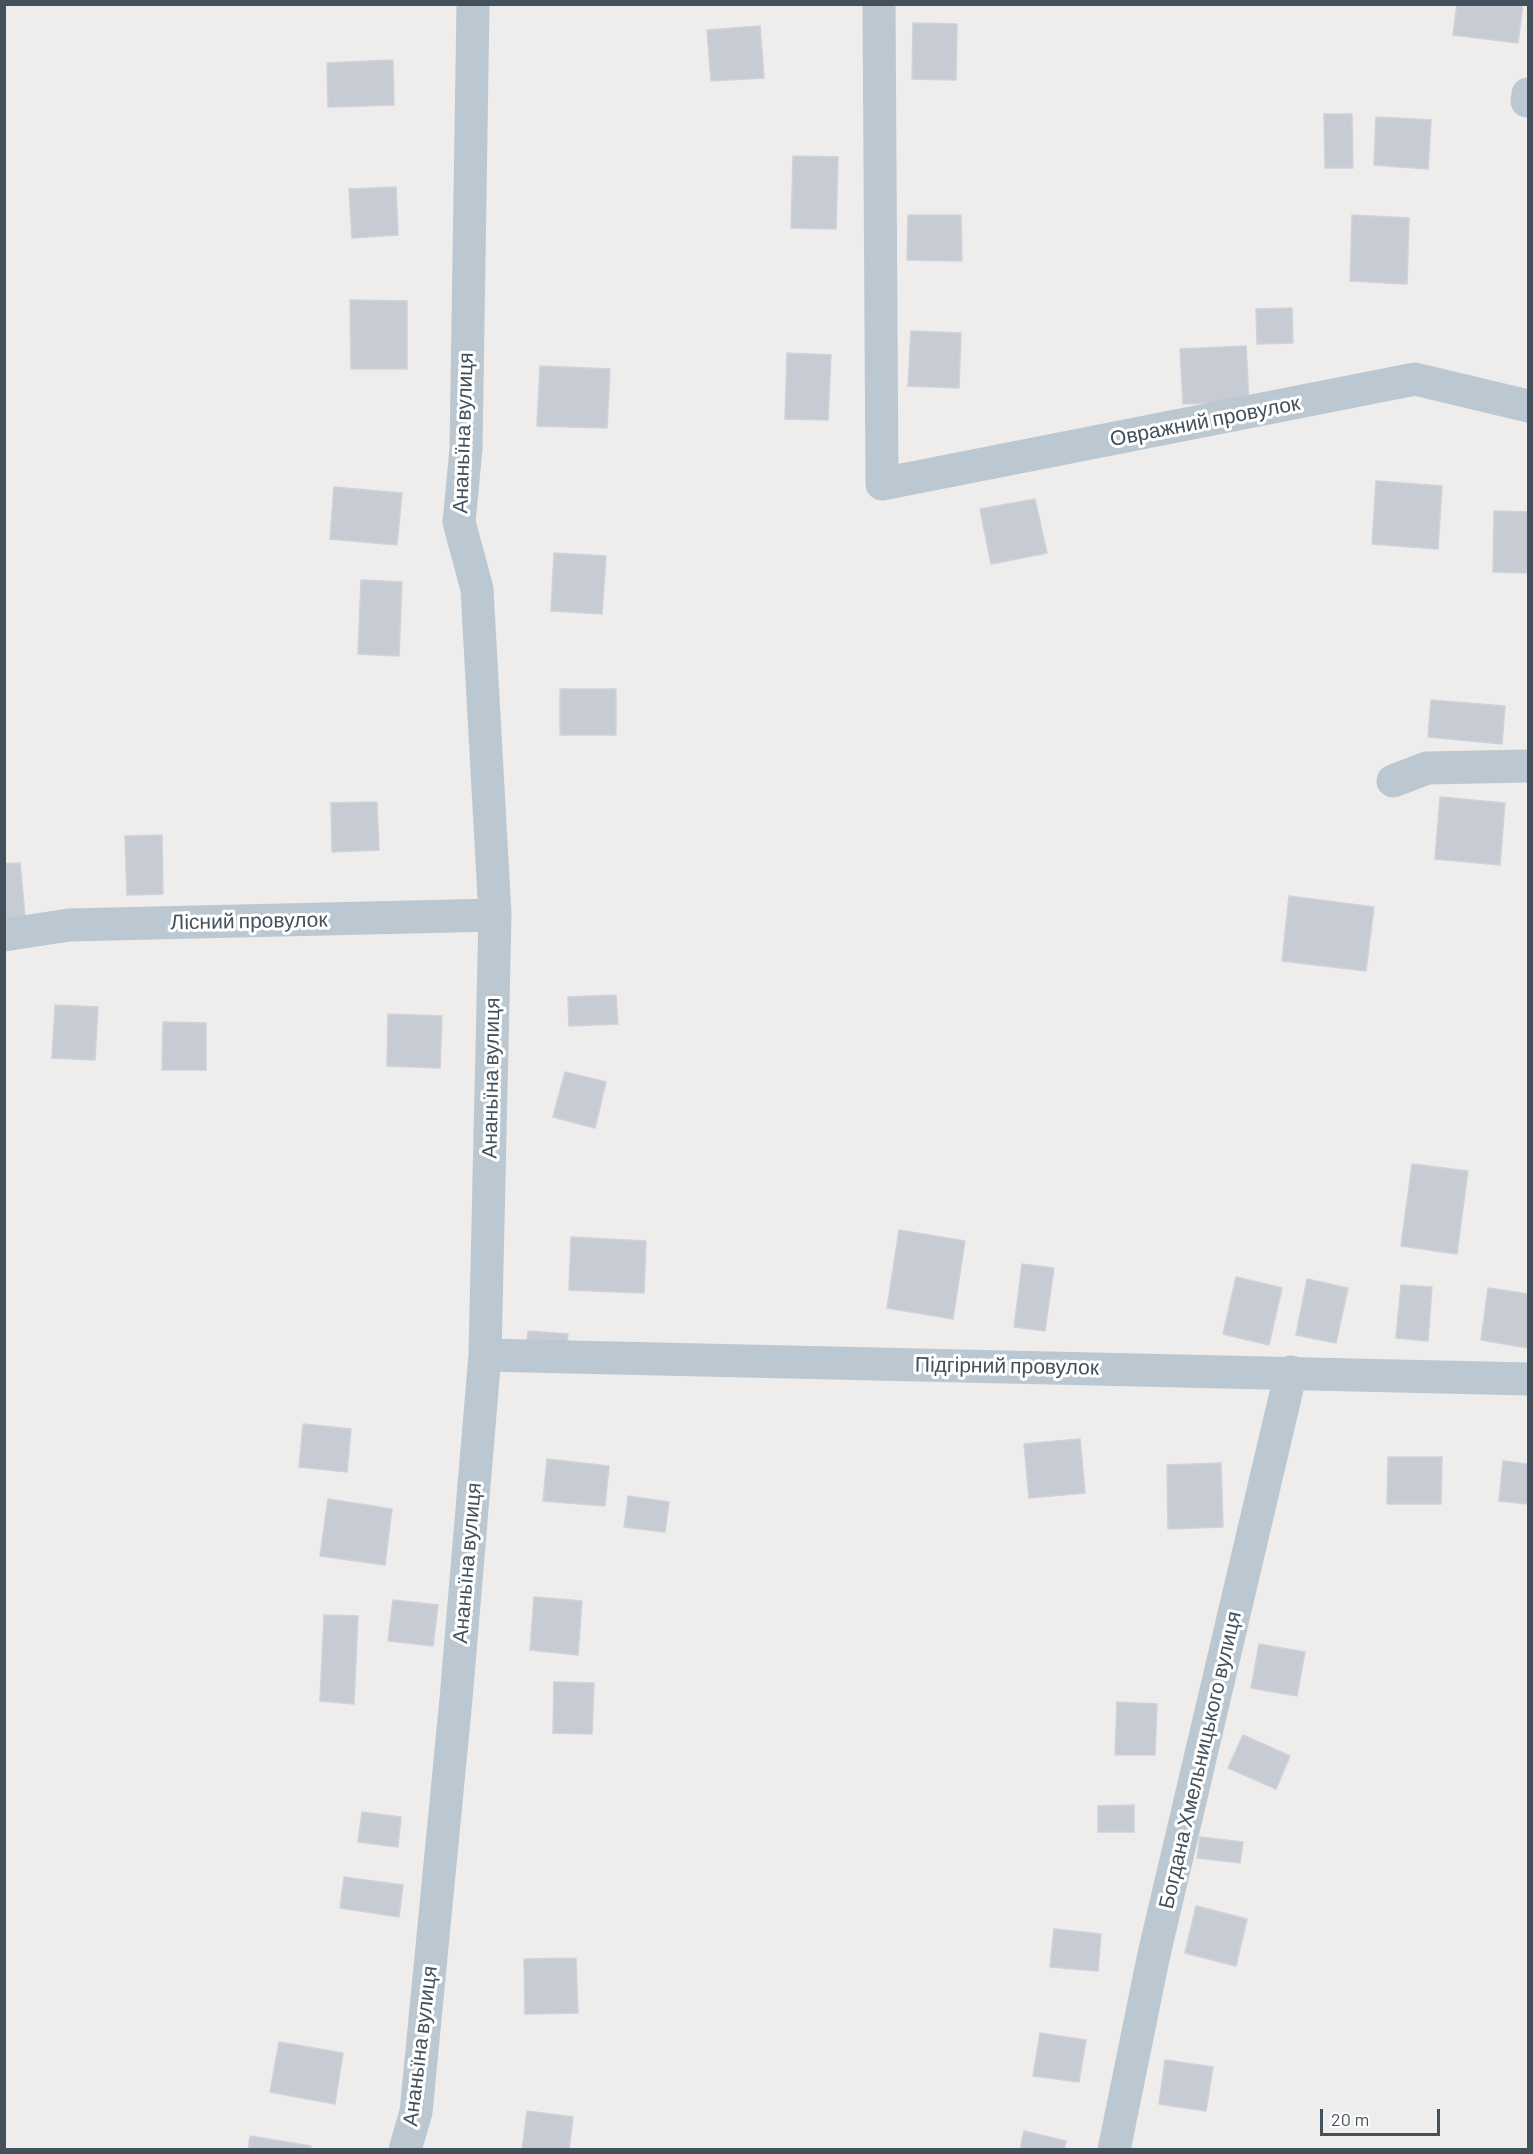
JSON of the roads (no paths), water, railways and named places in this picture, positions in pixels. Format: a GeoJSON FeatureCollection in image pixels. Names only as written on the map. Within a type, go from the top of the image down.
{"type":"FeatureCollection","features":[{"type":"Feature","properties":{"kind":"street","name":"Ананьїна вулиця"},"geometry":{"type":"LineString","coordinates":[[405,2150],[416,2112],[456,1699],[485,1355],[495,915],[477,589],[459,522],[466,449],[473,4]]}},
{"type":"Feature","properties":{"kind":"street","name":"Овражний провулок"},"geometry":{"type":"LineString","coordinates":[[879,4],[882,484],[1415,379],[1528,406]]}},
{"type":"Feature","properties":{"kind":"street"},"geometry":{"type":"LineString","coordinates":[[1393,782],[1427,768],[1528,766]]}},
{"type":"Feature","properties":{"kind":"street","name":"Лісний провулок"},"geometry":{"type":"LineString","coordinates":[[4,935],[69,925],[495,915]]}},
{"type":"Feature","properties":{"kind":"street","name":"Підгірний провулок"},"geometry":{"type":"LineString","coordinates":[[485,1355],[1528,1379]]}},
{"type":"Feature","properties":{"kind":"street","name":"Богдана Хмельницького вулиця"},"geometry":{"type":"LineString","coordinates":[[1114,2150],[1154,1954],[1291,1372]]}}]}
